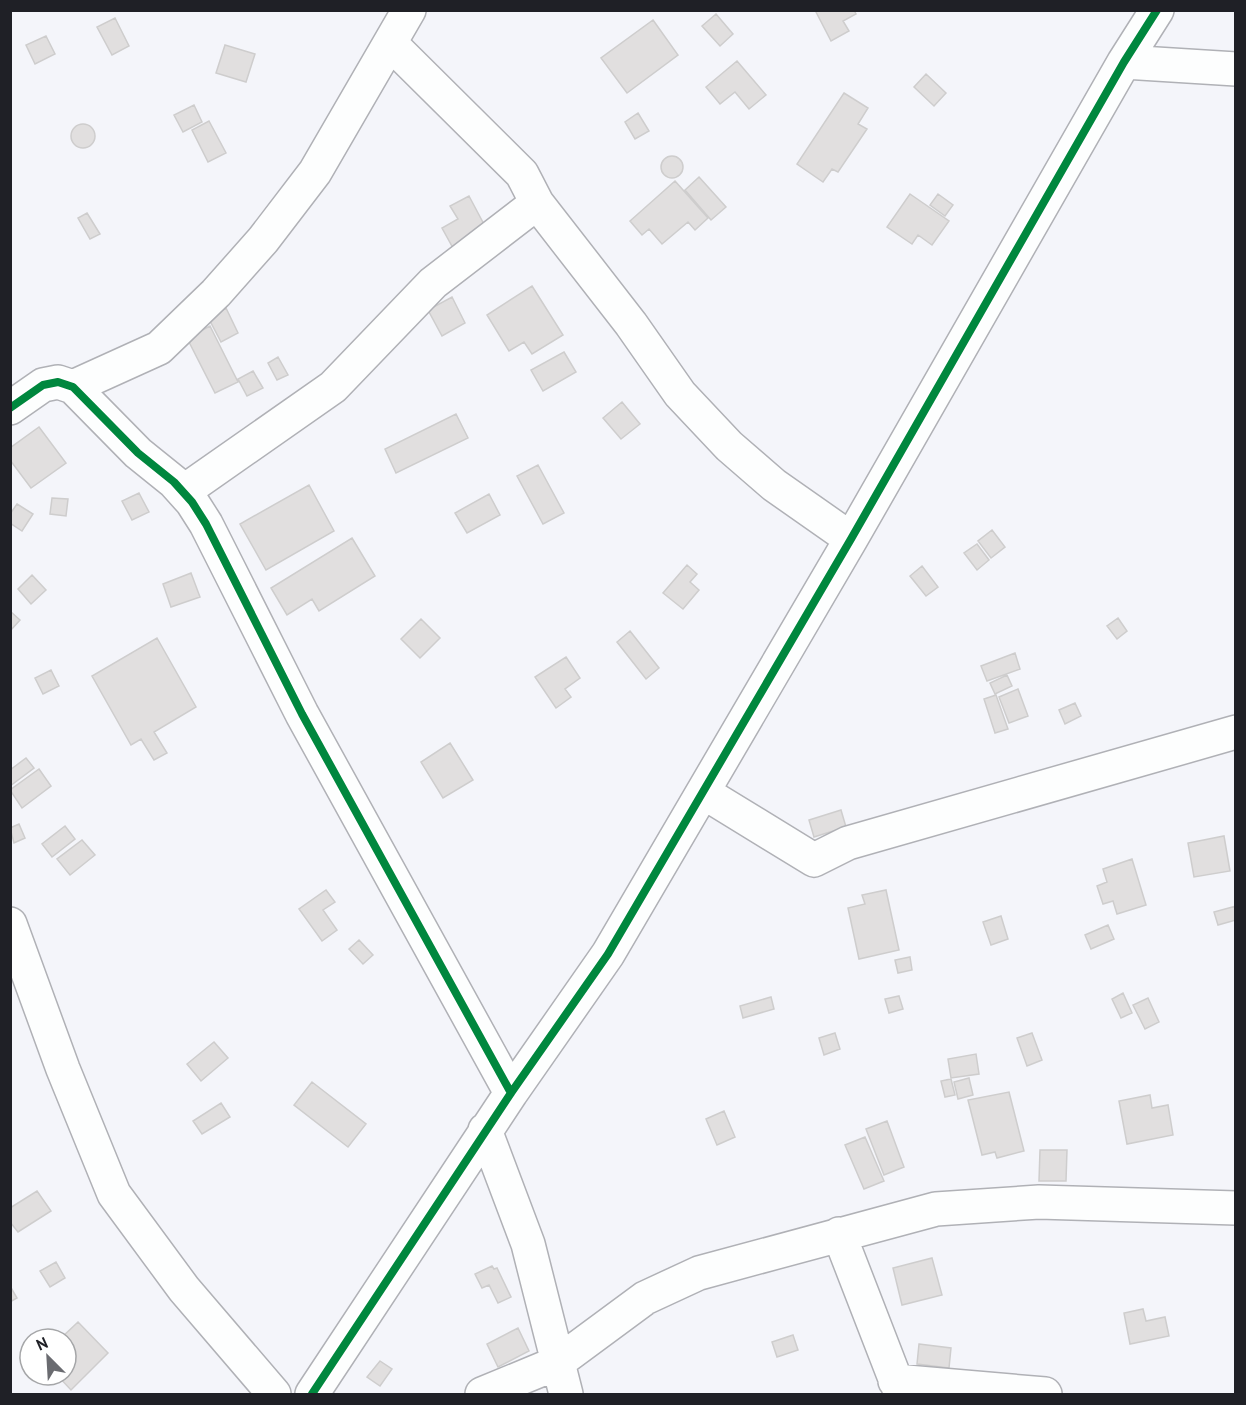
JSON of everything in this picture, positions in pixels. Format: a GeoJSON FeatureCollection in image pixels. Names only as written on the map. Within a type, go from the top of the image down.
{"type":"FeatureCollection","features":[{"type":"Feature","properties":{"kind":"street"},"geometry":{"type":"LineString","coordinates":[[73,387],[159,348],[216,292],[263,240],[315,172],[409,10]]}},
{"type":"Feature","properties":{"kind":"street"},"geometry":{"type":"LineString","coordinates":[[312,1395],[510,1093],[608,954],[851,539],[1124,62],[1157,10]]}},
{"type":"Feature","properties":{"kind":"street"},"geometry":{"type":"LineString","coordinates":[[391,44],[522,174],[537,203],[631,324],[680,394],[696,412],[729,446],[774,485],[851,539]]}},
{"type":"Feature","properties":{"kind":"street"},"geometry":{"type":"LineString","coordinates":[[1124,62],[1236,69]]}},
{"type":"Feature","properties":{"kind":"street"},"geometry":{"type":"LineString","coordinates":[[183,492],[333,387],[433,283],[537,203]]}},
{"type":"Feature","properties":{"kind":"street"},"geometry":{"type":"LineString","coordinates":[[10,408],[43,385],[58,382],[73,387],[138,453],[183,492],[206,524],[302,714],[510,1093]]}},
{"type":"Feature","properties":{"kind":"street"},"geometry":{"type":"LineString","coordinates":[[703,792],[814,860],[848,843],[1236,732]]}},
{"type":"Feature","properties":{"kind":"street"},"geometry":{"type":"LineString","coordinates":[[10,924],[63,1069],[114,1194],[184,1289],[274,1395]]}},
{"type":"Feature","properties":{"kind":"street"},"geometry":{"type":"LineString","coordinates":[[486,1130],[528,1244],[567,1395]]}},
{"type":"Feature","properties":{"kind":"street"},"geometry":{"type":"LineString","coordinates":[[482,1395],[557,1363],[645,1298],[699,1273],[936,1209],[1016,1203],[1172,1204],[1236,1208]]}},
{"type":"Feature","properties":{"kind":"street"},"geometry":{"type":"LineString","coordinates":[[839,1234],[898,1388],[1045,1395]]}},
{"type":"Feature","properties":{"kind":"building"},"geometry":{"type":"Polygon","coordinates":[[[815,10],[854,10],[856,14],[843,21],[849,31],[831,41],[815,10]]]}},
{"type":"Feature","properties":{"kind":"building"},"geometry":{"type":"Polygon","coordinates":[[[716,14],[733,34],[720,46],[702,26],[716,14]]]}},
{"type":"Feature","properties":{"kind":"building"},"geometry":{"type":"Polygon","coordinates":[[[115,18],[129,46],[112,55],[97,27],[115,18]]]}},
{"type":"Feature","properties":{"kind":"building"},"geometry":{"type":"Polygon","coordinates":[[[653,20],[678,55],[627,93],[601,58],[653,20]]]}},
{"type":"Feature","properties":{"kind":"building"},"geometry":{"type":"Polygon","coordinates":[[[46,36],[55,54],[35,64],[26,45],[46,36]]]}},
{"type":"Feature","properties":{"kind":"building"},"geometry":{"type":"Polygon","coordinates":[[[225,45],[255,54],[246,82],[216,73],[225,45]]]}},
{"type":"Feature","properties":{"kind":"building"},"geometry":{"type":"Polygon","coordinates":[[[737,61],[766,95],[749,109],[735,92],[720,104],[706,87],[737,61]]]}},
{"type":"Feature","properties":{"kind":"building"},"geometry":{"type":"Polygon","coordinates":[[[926,74],[946,93],[934,106],[914,87],[926,74]]]}},
{"type":"Feature","properties":{"kind":"building"},"geometry":{"type":"Polygon","coordinates":[[[844,93],[868,108],[858,124],[867,129],[838,172],[832,169],[823,182],[797,164],[844,93]]]}},
{"type":"Feature","properties":{"kind":"building"},"geometry":{"type":"Polygon","coordinates":[[[194,105],[202,122],[183,132],[174,115],[194,105]]]}},
{"type":"Feature","properties":{"kind":"building"},"geometry":{"type":"Polygon","coordinates":[[[638,113],[649,131],[635,139],[625,122],[638,113]]]}},
{"type":"Feature","properties":{"kind":"building"},"geometry":{"type":"Polygon","coordinates":[[[209,121],[226,153],[208,162],[192,130],[209,121]]]}},
{"type":"Feature","properties":{"kind":"building"},"geometry":{"type":"Polygon","coordinates":[[[83,124],[92,127],[95,136],[92,145],[83,148],[74,145],[71,136],[74,127],[83,124]]]}},
{"type":"Feature","properties":{"kind":"building"},"geometry":{"type":"Polygon","coordinates":[[[672,156],[680,159],[683,167],[680,175],[672,178],[664,175],[661,167],[664,159],[672,156]]]}},
{"type":"Feature","properties":{"kind":"building"},"geometry":{"type":"Polygon","coordinates":[[[699,177],[726,207],[711,220],[685,190],[699,177]]]}},
{"type":"Feature","properties":{"kind":"building"},"geometry":{"type":"Polygon","coordinates":[[[675,181],[708,218],[695,230],[688,222],[662,244],[649,229],[642,235],[630,221],[675,181]]]}},
{"type":"Feature","properties":{"kind":"building"},"geometry":{"type":"Polygon","coordinates":[[[910,194],[949,221],[932,245],[918,235],[912,244],[887,227],[910,194]]]}},
{"type":"Feature","properties":{"kind":"building"},"geometry":{"type":"Polygon","coordinates":[[[938,194],[953,205],[945,216],[930,205],[938,194]]]}},
{"type":"Feature","properties":{"kind":"building"},"geometry":{"type":"Polygon","coordinates":[[[469,196],[487,230],[453,248],[442,228],[458,219],[450,206],[469,196]]]}},
{"type":"Feature","properties":{"kind":"building"},"geometry":{"type":"Polygon","coordinates":[[[87,213],[100,234],[90,239],[78,218],[87,213]]]}},
{"type":"Feature","properties":{"kind":"building"},"geometry":{"type":"Polygon","coordinates":[[[532,286],[563,335],[532,354],[524,342],[509,351],[487,315],[532,286]]]}},
{"type":"Feature","properties":{"kind":"building"},"geometry":{"type":"Polygon","coordinates":[[[452,297],[465,323],[442,336],[428,310],[452,297]]]}},
{"type":"Feature","properties":{"kind":"building"},"geometry":{"type":"Polygon","coordinates":[[[226,308],[238,333],[221,342],[208,317],[226,308]]]}},
{"type":"Feature","properties":{"kind":"building"},"geometry":{"type":"Polygon","coordinates":[[[210,326],[238,382],[215,393],[187,338],[210,326]]]}},
{"type":"Feature","properties":{"kind":"building"},"geometry":{"type":"Polygon","coordinates":[[[564,352],[576,372],[543,391],[531,370],[564,352]]]}},
{"type":"Feature","properties":{"kind":"building"},"geometry":{"type":"Polygon","coordinates":[[[278,357],[288,375],[277,380],[268,363],[278,357]]]}},
{"type":"Feature","properties":{"kind":"building"},"geometry":{"type":"Polygon","coordinates":[[[253,371],[263,388],[247,396],[238,379],[253,371]]]}},
{"type":"Feature","properties":{"kind":"building"},"geometry":{"type":"Polygon","coordinates":[[[622,402],[640,424],[621,439],[603,418],[622,402]]]}},
{"type":"Feature","properties":{"kind":"building"},"geometry":{"type":"Polygon","coordinates":[[[456,414],[468,438],[396,473],[385,449],[456,414]]]}},
{"type":"Feature","properties":{"kind":"building"},"geometry":{"type":"Polygon","coordinates":[[[39,427],[66,463],[31,488],[10,460],[10,448],[39,427]]]}},
{"type":"Feature","properties":{"kind":"building"},"geometry":{"type":"Polygon","coordinates":[[[538,465],[564,513],[543,524],[517,476],[538,465]]]}},
{"type":"Feature","properties":{"kind":"building"},"geometry":{"type":"Polygon","coordinates":[[[309,485],[334,531],[266,570],[240,524],[309,485]]]}},
{"type":"Feature","properties":{"kind":"building"},"geometry":{"type":"Polygon","coordinates":[[[139,493],[149,512],[132,520],[122,501],[139,493]]]}},
{"type":"Feature","properties":{"kind":"building"},"geometry":{"type":"Polygon","coordinates":[[[489,494],[500,515],[467,533],[455,513],[489,494]]]}},
{"type":"Feature","properties":{"kind":"building"},"geometry":{"type":"Polygon","coordinates":[[[52,498],[68,499],[66,516],[50,514],[52,498]]]}},
{"type":"Feature","properties":{"kind":"building"},"geometry":{"type":"Polygon","coordinates":[[[17,504],[33,514],[22,531],[10,523],[10,514],[17,504]]]}},
{"type":"Feature","properties":{"kind":"building"},"geometry":{"type":"Polygon","coordinates":[[[992,530],[1005,547],[991,558],[978,541],[992,530]]]}},
{"type":"Feature","properties":{"kind":"building"},"geometry":{"type":"Polygon","coordinates":[[[352,538],[375,576],[319,611],[312,599],[287,615],[271,588],[352,538]]]}},
{"type":"Feature","properties":{"kind":"building"},"geometry":{"type":"Polygon","coordinates":[[[977,544],[989,560],[977,570],[964,553],[977,544]]]}},
{"type":"Feature","properties":{"kind":"building"},"geometry":{"type":"Polygon","coordinates":[[[687,565],[697,574],[690,582],[699,590],[683,609],[663,593],[687,565]]]}},
{"type":"Feature","properties":{"kind":"building"},"geometry":{"type":"Polygon","coordinates":[[[922,566],[938,587],[926,596],[910,576],[922,566]]]}},
{"type":"Feature","properties":{"kind":"building"},"geometry":{"type":"Polygon","coordinates":[[[191,573],[200,597],[171,607],[163,584],[191,573]]]}},
{"type":"Feature","properties":{"kind":"building"},"geometry":{"type":"Polygon","coordinates":[[[32,575],[46,590],[31,604],[18,589],[32,575]]]}},
{"type":"Feature","properties":{"kind":"building"},"geometry":{"type":"Polygon","coordinates":[[[10,611],[20,620],[10,631],[10,611]]]}},
{"type":"Feature","properties":{"kind":"building"},"geometry":{"type":"Polygon","coordinates":[[[1118,618],[1127,631],[1117,639],[1107,626],[1118,618]]]}},
{"type":"Feature","properties":{"kind":"building"},"geometry":{"type":"Polygon","coordinates":[[[421,619],[440,638],[420,658],[401,639],[421,619]]]}},
{"type":"Feature","properties":{"kind":"building"},"geometry":{"type":"Polygon","coordinates":[[[630,631],[659,668],[646,679],[617,642],[630,631]]]}},
{"type":"Feature","properties":{"kind":"building"},"geometry":{"type":"Polygon","coordinates":[[[157,638],[196,707],[154,732],[167,753],[154,760],[141,739],[131,745],[92,676],[157,638]]]}},
{"type":"Feature","properties":{"kind":"building"},"geometry":{"type":"Polygon","coordinates":[[[1015,653],[1020,669],[987,681],[981,666],[1015,653]]]}},
{"type":"Feature","properties":{"kind":"building"},"geometry":{"type":"Polygon","coordinates":[[[566,657],[580,678],[565,689],[571,697],[556,708],[535,677],[566,657]]]}},
{"type":"Feature","properties":{"kind":"building"},"geometry":{"type":"Polygon","coordinates":[[[51,670],[59,686],[43,694],[35,678],[51,670]]]}},
{"type":"Feature","properties":{"kind":"building"},"geometry":{"type":"Polygon","coordinates":[[[1007,675],[1012,686],[995,694],[990,683],[1007,675]]]}},
{"type":"Feature","properties":{"kind":"building"},"geometry":{"type":"Polygon","coordinates":[[[1018,689],[1028,716],[1009,723],[999,697],[1018,689]]]}},
{"type":"Feature","properties":{"kind":"building"},"geometry":{"type":"Polygon","coordinates":[[[996,695],[1008,729],[995,733],[984,699],[996,695]]]}},
{"type":"Feature","properties":{"kind":"building"},"geometry":{"type":"Polygon","coordinates":[[[1075,703],[1081,716],[1065,724],[1059,710],[1075,703]]]}},
{"type":"Feature","properties":{"kind":"building"},"geometry":{"type":"Polygon","coordinates":[[[450,743],[473,780],[443,798],[421,762],[450,743]]]}},
{"type":"Feature","properties":{"kind":"building"},"geometry":{"type":"Polygon","coordinates":[[[26,758],[34,768],[10,786],[10,770],[26,758]]]}},
{"type":"Feature","properties":{"kind":"building"},"geometry":{"type":"Polygon","coordinates":[[[39,769],[51,786],[22,808],[10,790],[39,769]]]}},
{"type":"Feature","properties":{"kind":"building"},"geometry":{"type":"Polygon","coordinates":[[[841,810],[846,827],[814,837],[809,820],[841,810]]]}},
{"type":"Feature","properties":{"kind":"building"},"geometry":{"type":"Polygon","coordinates":[[[19,824],[25,838],[14,843],[10,828],[19,824]]]}},
{"type":"Feature","properties":{"kind":"building"},"geometry":{"type":"Polygon","coordinates":[[[65,826],[75,839],[52,857],[42,844],[65,826]]]}},
{"type":"Feature","properties":{"kind":"building"},"geometry":{"type":"Polygon","coordinates":[[[1224,836],[1230,871],[1194,877],[1188,843],[1224,836]]]}},
{"type":"Feature","properties":{"kind":"building"},"geometry":{"type":"Polygon","coordinates":[[[82,840],[95,855],[70,875],[57,859],[82,840]]]}},
{"type":"Feature","properties":{"kind":"building"},"geometry":{"type":"Polygon","coordinates":[[[1132,859],[1146,905],[1117,914],[1113,901],[1103,904],[1097,886],[1107,882],[1103,869],[1132,859]]]}},
{"type":"Feature","properties":{"kind":"building"},"geometry":{"type":"Polygon","coordinates":[[[326,890],[335,902],[323,910],[337,930],[322,941],[299,909],[326,890]]]}},
{"type":"Feature","properties":{"kind":"building"},"geometry":{"type":"Polygon","coordinates":[[[886,890],[899,950],[859,959],[848,908],[865,904],[862,895],[886,890]]]}},
{"type":"Feature","properties":{"kind":"building"},"geometry":{"type":"Polygon","coordinates":[[[1236,906],[1236,920],[1218,925],[1214,912],[1236,906]]]}},
{"type":"Feature","properties":{"kind":"building"},"geometry":{"type":"Polygon","coordinates":[[[1001,916],[1008,939],[991,945],[983,922],[1001,916]]]}},
{"type":"Feature","properties":{"kind":"building"},"geometry":{"type":"Polygon","coordinates":[[[1108,925],[1114,939],[1091,949],[1085,935],[1108,925]]]}},
{"type":"Feature","properties":{"kind":"building"},"geometry":{"type":"Polygon","coordinates":[[[359,940],[373,955],[363,964],[349,949],[359,940]]]}},
{"type":"Feature","properties":{"kind":"building"},"geometry":{"type":"Polygon","coordinates":[[[910,957],[912,970],[898,973],[895,960],[910,957]]]}},
{"type":"Feature","properties":{"kind":"building"},"geometry":{"type":"Polygon","coordinates":[[[1123,993],[1132,1013],[1121,1018],[1112,999],[1123,993]]]}},
{"type":"Feature","properties":{"kind":"building"},"geometry":{"type":"Polygon","coordinates":[[[899,996],[903,1009],[889,1013],[885,999],[899,996]]]}},
{"type":"Feature","properties":{"kind":"building"},"geometry":{"type":"Polygon","coordinates":[[[771,997],[774,1009],[743,1018],[740,1006],[771,997]]]}},
{"type":"Feature","properties":{"kind":"building"},"geometry":{"type":"Polygon","coordinates":[[[1148,998],[1159,1022],[1145,1029],[1133,1005],[1148,998]]]}},
{"type":"Feature","properties":{"kind":"building"},"geometry":{"type":"Polygon","coordinates":[[[835,1033],[840,1049],[824,1055],[819,1038],[835,1033]]]}},
{"type":"Feature","properties":{"kind":"building"},"geometry":{"type":"Polygon","coordinates":[[[1032,1033],[1042,1060],[1027,1066],[1017,1038],[1032,1033]]]}},
{"type":"Feature","properties":{"kind":"building"},"geometry":{"type":"Polygon","coordinates":[[[214,1042],[228,1058],[201,1081],[187,1064],[214,1042]]]}},
{"type":"Feature","properties":{"kind":"building"},"geometry":{"type":"Polygon","coordinates":[[[976,1054],[979,1074],[951,1078],[948,1059],[976,1054]]]}},
{"type":"Feature","properties":{"kind":"building"},"geometry":{"type":"Polygon","coordinates":[[[969,1078],[973,1095],[958,1099],[954,1082],[969,1078]]]}},
{"type":"Feature","properties":{"kind":"building"},"geometry":{"type":"Polygon","coordinates":[[[951,1079],[955,1095],[945,1097],[941,1081],[951,1079]]]}},
{"type":"Feature","properties":{"kind":"building"},"geometry":{"type":"Polygon","coordinates":[[[312,1082],[366,1124],[348,1147],[294,1105],[312,1082]]]}},
{"type":"Feature","properties":{"kind":"building"},"geometry":{"type":"Polygon","coordinates":[[[1009,1092],[1024,1151],[997,1158],[995,1152],[982,1155],[968,1100],[1009,1092]]]}},
{"type":"Feature","properties":{"kind":"building"},"geometry":{"type":"Polygon","coordinates":[[[1150,1095],[1152,1108],[1168,1105],[1173,1135],[1127,1144],[1119,1101],[1150,1095]]]}},
{"type":"Feature","properties":{"kind":"building"},"geometry":{"type":"Polygon","coordinates":[[[221,1103],[230,1117],[202,1134],[193,1121],[221,1103]]]}},
{"type":"Feature","properties":{"kind":"building"},"geometry":{"type":"Polygon","coordinates":[[[724,1111],[735,1137],[717,1145],[706,1119],[724,1111]]]}},
{"type":"Feature","properties":{"kind":"building"},"geometry":{"type":"Polygon","coordinates":[[[887,1121],[904,1167],[884,1175],[866,1129],[887,1121]]]}},
{"type":"Feature","properties":{"kind":"building"},"geometry":{"type":"Polygon","coordinates":[[[865,1137],[884,1181],[864,1189],[845,1145],[865,1137]]]}},
{"type":"Feature","properties":{"kind":"building"},"geometry":{"type":"Polygon","coordinates":[[[1040,1150],[1067,1150],[1066,1181],[1039,1181],[1040,1150]]]}},
{"type":"Feature","properties":{"kind":"building"},"geometry":{"type":"Polygon","coordinates":[[[37,1191],[51,1211],[18,1232],[10,1222],[10,1208],[37,1191]]]}},
{"type":"Feature","properties":{"kind":"building"},"geometry":{"type":"Polygon","coordinates":[[[932,1258],[942,1295],[902,1305],[893,1268],[932,1258]]]}},
{"type":"Feature","properties":{"kind":"building"},"geometry":{"type":"Polygon","coordinates":[[[56,1262],[65,1278],[50,1287],[40,1271],[56,1262]]]}},
{"type":"Feature","properties":{"kind":"building"},"geometry":{"type":"Polygon","coordinates":[[[492,1266],[494,1269],[497,1268],[511,1297],[498,1303],[489,1285],[482,1288],[475,1274],[492,1266]]]}},
{"type":"Feature","properties":{"kind":"building"},"geometry":{"type":"Polygon","coordinates":[[[10,1286],[17,1298],[10,1302],[10,1286]]]}},
{"type":"Feature","properties":{"kind":"building"},"geometry":{"type":"Polygon","coordinates":[[[1143,1309],[1146,1321],[1165,1317],[1169,1336],[1130,1344],[1124,1313],[1143,1309]]]}},
{"type":"Feature","properties":{"kind":"building"},"geometry":{"type":"Polygon","coordinates":[[[78,1322],[108,1353],[78,1383],[78,1327],[73,1327],[78,1322]]]}},
{"type":"Feature","properties":{"kind":"building"},"geometry":{"type":"Polygon","coordinates":[[[518,1328],[529,1351],[498,1367],[487,1344],[518,1328]]]}},
{"type":"Feature","properties":{"kind":"building"},"geometry":{"type":"Polygon","coordinates":[[[793,1335],[798,1350],[777,1357],[772,1342],[793,1335]]]}},
{"type":"Feature","properties":{"kind":"building"},"geometry":{"type":"Polygon","coordinates":[[[919,1344],[951,1348],[949,1368],[917,1364],[919,1344]]]}},
{"type":"Feature","properties":{"kind":"building"},"geometry":{"type":"Polygon","coordinates":[[[380,1361],[392,1369],[380,1386],[367,1377],[380,1361]]]}},
{"type":"Feature","properties":{"kind":"cycle path"},"geometry":{"type":"LineString","coordinates":[[312,1394],[511,1093],[608,954],[851,539],[1124,62],[1157,10]]}},
{"type":"Feature","properties":{"kind":"cycle path"},"geometry":{"type":"LineString","coordinates":[[10,408],[43,385],[58,382],[73,387],[138,453],[174,482],[192,502],[206,524],[302,714],[511,1093]]}}]}
